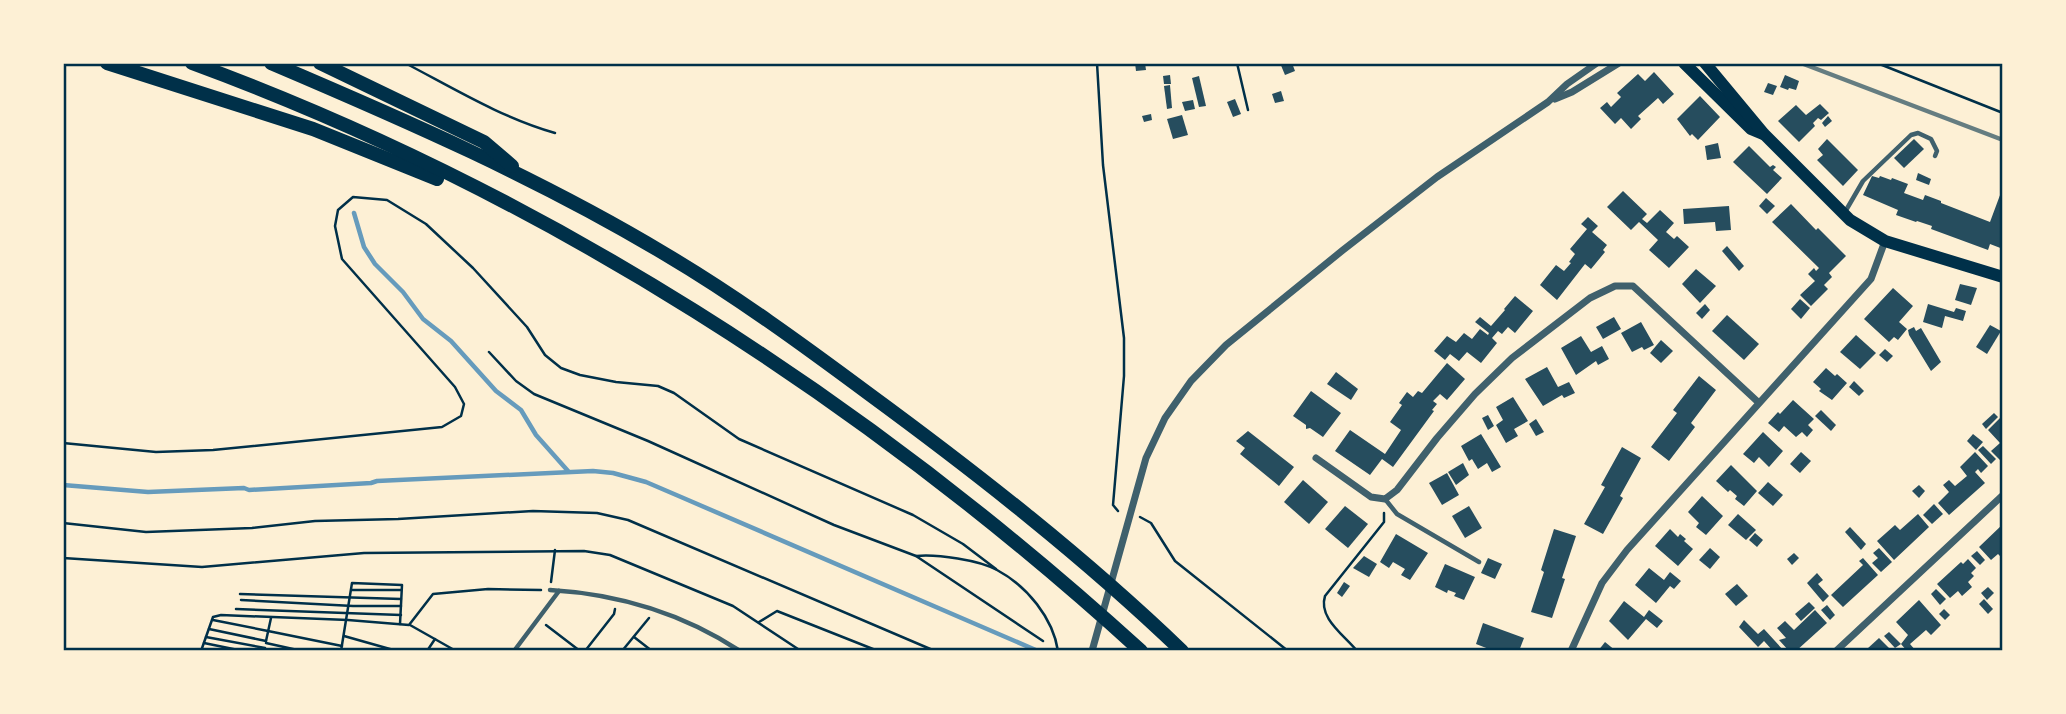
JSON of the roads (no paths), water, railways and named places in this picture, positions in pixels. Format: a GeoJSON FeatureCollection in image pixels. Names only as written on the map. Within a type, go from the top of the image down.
{"type":"FeatureCollection","features":[{"type":"Feature","properties":{"kind":"highway"},"geometry":{"type":"LineString","coordinates":[[107,63],[313,129],[523,213]]}},
{"type":"Feature","properties":{"kind":"highway"},"geometry":{"type":"LineString","coordinates":[[192,63],[383,142],[635,273],[825,396],[970,505],[1062,580],[1141,651]]}},
{"type":"Feature","properties":{"kind":"highway"},"geometry":{"type":"LineString","coordinates":[[271,63],[382,111],[529,180],[665,254],[795,340],[988,483],[1112,586],[1182,651]]}},
{"type":"Feature","properties":{"kind":"highway"},"geometry":{"type":"LineString","coordinates":[[320,63],[484,142],[529,180]]}},
{"type":"Feature","properties":{"kind":"main road"},"geometry":{"type":"LineString","coordinates":[[1684,63],[1751,129],[1764,134]]}},
{"type":"Feature","properties":{"kind":"main road"},"geometry":{"type":"LineString","coordinates":[[1705,63],[1764,134],[1843,215],[1885,241],[2003,277]]}},
{"type":"Feature","properties":{"kind":"street"},"geometry":{"type":"LineString","coordinates":[[1092,651],[1146,458],[1165,418],[1191,381],[1226,345],[1437,177],[1548,102],[1567,84],[1597,63]]}},
{"type":"Feature","properties":{"kind":"street"},"geometry":{"type":"LineString","coordinates":[[1548,102],[1573,92],[1619,63]]}},
{"type":"Feature","properties":{"kind":"street"},"geometry":{"type":"LineString","coordinates":[[1571,651],[1602,583],[1626,550],[1871,279],[1885,241]]}},
{"type":"Feature","properties":{"kind":"street"},"geometry":{"type":"LineString","coordinates":[[1317,458],[1371,498],[1385,499],[1397,490],[1475,394],[1512,358],[1590,298],[1615,286],[1633,286],[1758,402]]}},
{"type":"Feature","properties":{"kind":"street"},"geometry":{"type":"LineString","coordinates":[[1836,651],[2003,495]]}},
{"type":"Feature","properties":{"kind":"lane"},"geometry":{"type":"LineString","coordinates":[[1843,215],[1863,181],[1911,135],[1918,133],[1931,139],[1937,151],[1935,156]]}},
{"type":"Feature","properties":{"kind":"lane"},"geometry":{"type":"LineString","coordinates":[[1385,499],[1397,514],[1479,562]]}},
{"type":"Feature","properties":{"kind":"lane"},"geometry":{"type":"LineString","coordinates":[[550,590],[618,599],[655,610],[683,619],[740,651]]}},
{"type":"Feature","properties":{"kind":"lane"},"geometry":{"type":"LineString","coordinates":[[514,651],[560,591]]}},
{"type":"Feature","properties":{"kind":"waterway"},"geometry":{"type":"LineString","coordinates":[[354,213],[364,247],[375,264],[403,292],[423,319],[451,341],[496,391],[521,410],[536,435],[568,471]]}},
{"type":"Feature","properties":{"kind":"waterway"},"geometry":{"type":"LineString","coordinates":[[63,485],[148,492],[249,490],[377,481],[593,471],[613,473],[646,482],[1038,651]]}},
{"type":"Feature","properties":{"kind":"railway"},"geometry":{"type":"LineString","coordinates":[[1801,63],[2003,140]]}}]}
